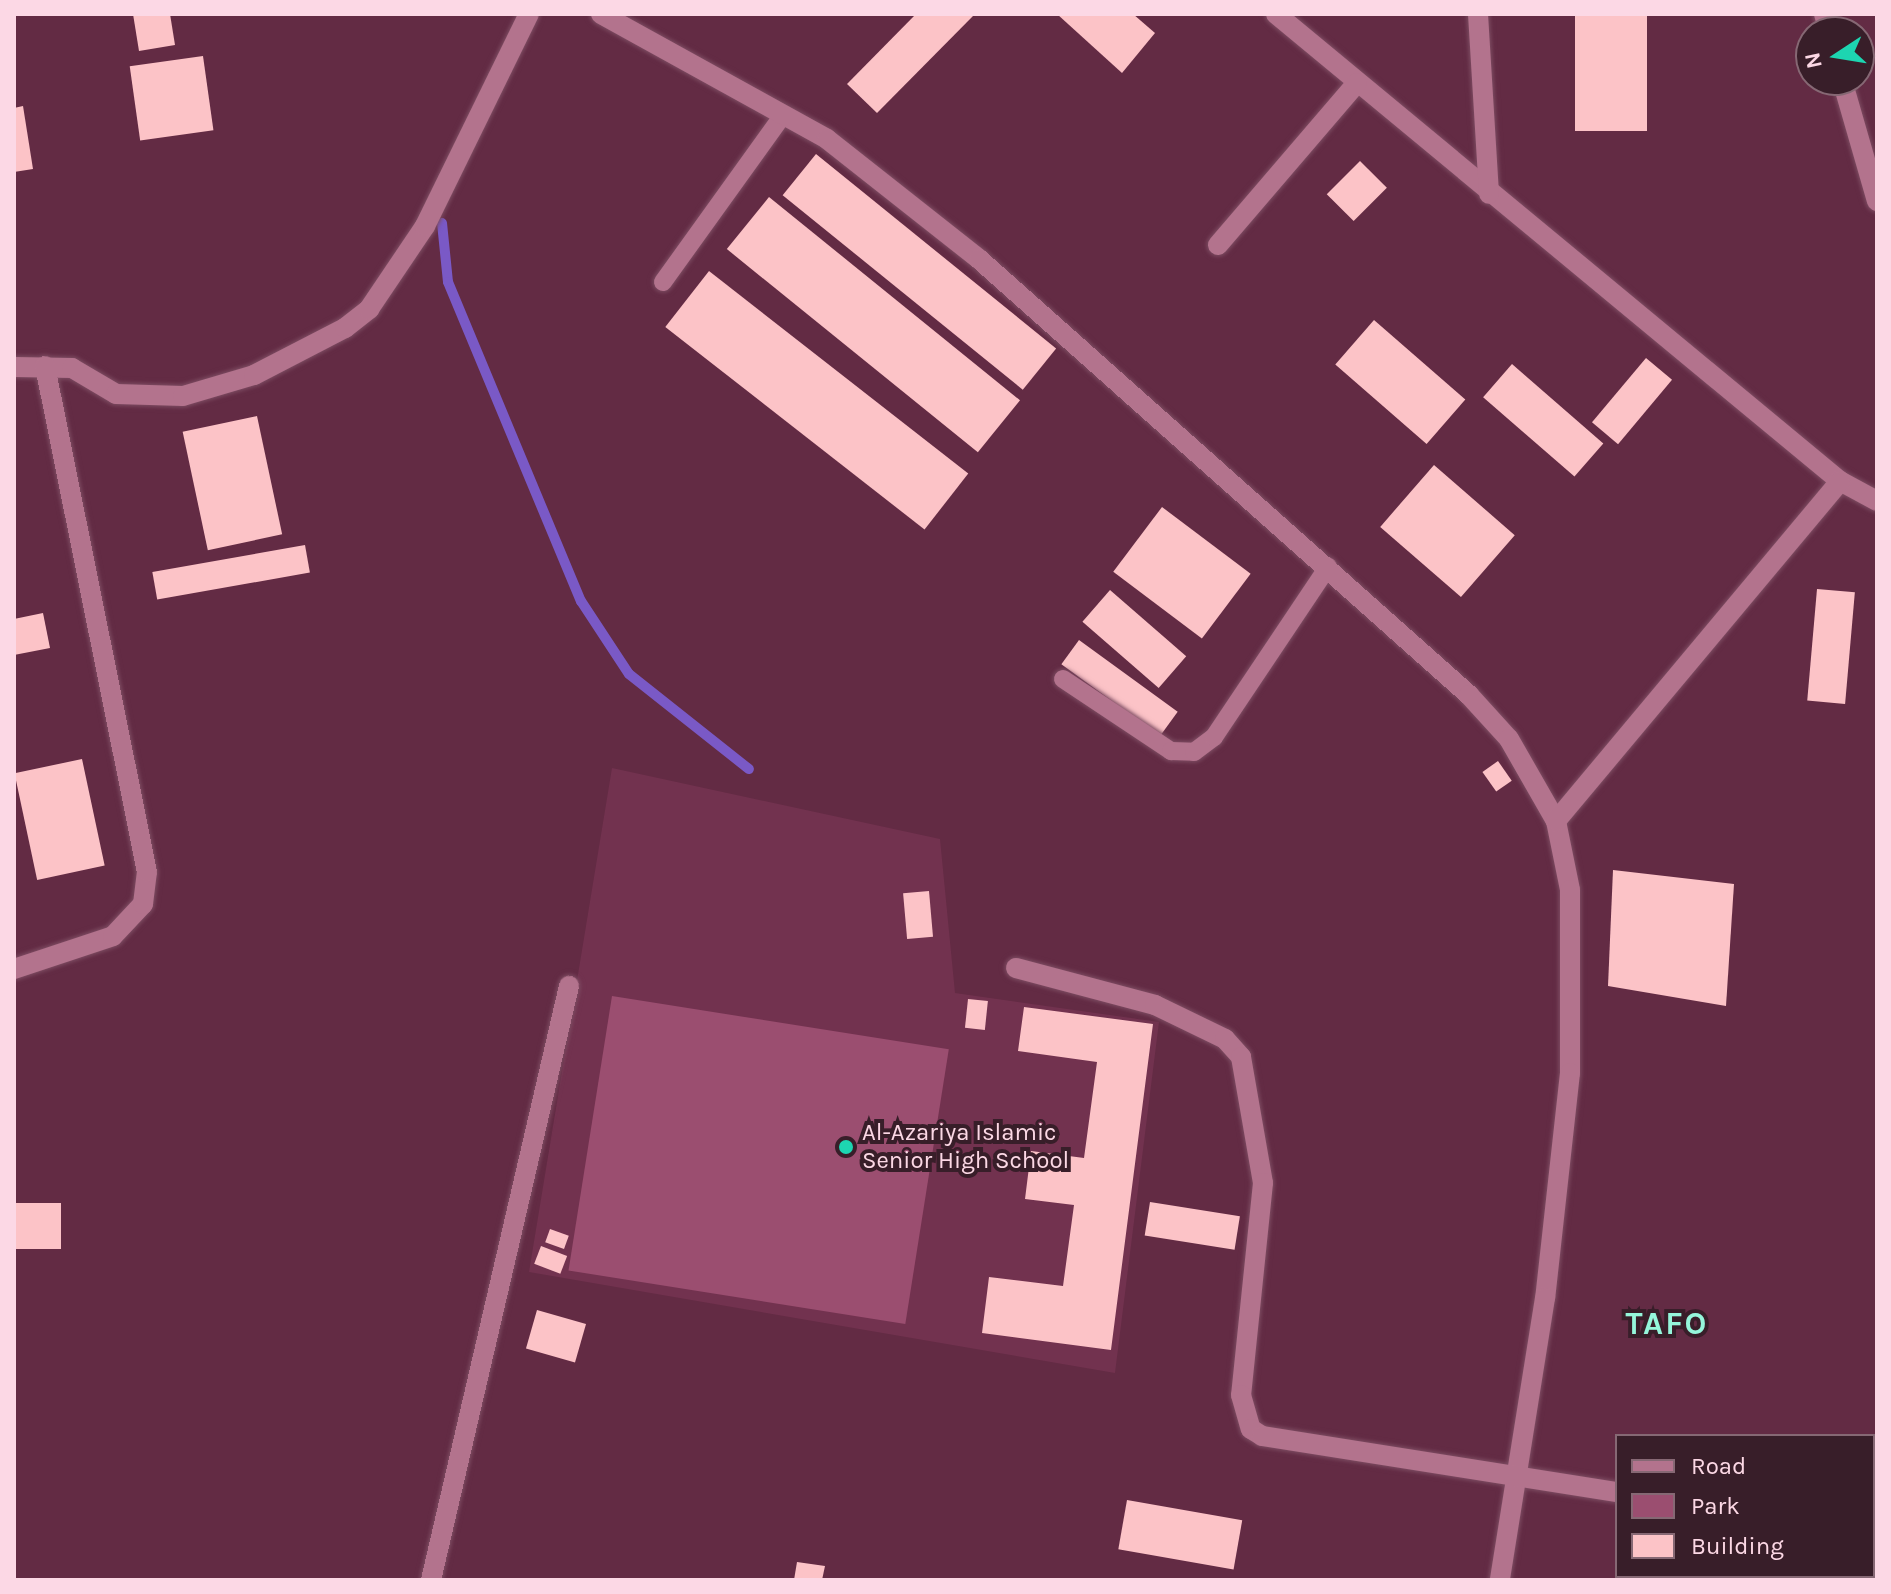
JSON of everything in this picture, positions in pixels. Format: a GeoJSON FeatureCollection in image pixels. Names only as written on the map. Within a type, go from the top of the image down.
{"type":"FeatureCollection","features":[{"type":"Feature","properties":{"kind":"street"},"geometry":{"type":"LineString","coordinates":[[14,367],[72,368],[116,394],[183,396],[254,375],[345,328],[369,309],[425,226],[529,14]]}},
{"type":"Feature","properties":{"kind":"street"},"geometry":{"type":"LineString","coordinates":[[601,14],[827,139],[979,259],[1328,567],[1509,739],[1556,821],[1571,919],[1570,1073],[1545,1298],[1500,1580]]}},
{"type":"Feature","properties":{"kind":"street"},"geometry":{"type":"LineString","coordinates":[[1276,14],[1489,194],[1840,481],[1877,501]]}},
{"type":"Feature","properties":{"kind":"street"},"geometry":{"type":"LineString","coordinates":[[1478,14],[1489,194]]}},
{"type":"Feature","properties":{"kind":"street"},"geometry":{"type":"LineString","coordinates":[[1218,245],[1357,83]]}},
{"type":"Feature","properties":{"kind":"street"},"geometry":{"type":"LineString","coordinates":[[1847,96],[1877,201]]}},
{"type":"Feature","properties":{"kind":"street"},"geometry":{"type":"LineString","coordinates":[[14,969],[113,936],[143,904],[147,872],[45,366]]}},
{"type":"Feature","properties":{"kind":"street"},"geometry":{"type":"LineString","coordinates":[[1556,821],[1840,481]]}},
{"type":"Feature","properties":{"kind":"street"},"geometry":{"type":"LineString","coordinates":[[1016,968],[1155,1005],[1225,1039],[1241,1057],[1263,1183],[1241,1395],[1251,1429],[1262,1436],[1515,1472],[1615,1492]]}},
{"type":"Feature","properties":{"kind":"street"},"geometry":{"type":"LineString","coordinates":[[431,1580],[569,986]]}},
{"type":"Feature","properties":{"kind":"lane"},"geometry":{"type":"LineString","coordinates":[[663,282],[783,115]]}},
{"type":"Feature","properties":{"kind":"lane"},"geometry":{"type":"LineString","coordinates":[[1063,679],[1171,751],[1194,752],[1214,737],[1328,567]]}},
{"type":"Feature","properties":{"kind":"shaded area","name":"Al-Azariya Islamic Senior High School"},"geometry":{"type":"Polygon","coordinates":[[[612,768],[940,839],[955,993],[1159,1022],[1115,1373],[529,1272],[612,768]]]}},
{"type":"Feature","properties":{"kind":"green space"},"geometry":{"type":"Polygon","coordinates":[[[612,996],[949,1049],[905,1324],[569,1271],[612,996]]]}},
{"type":"Feature","properties":{"kind":"building"},"geometry":{"type":"Polygon","coordinates":[[[133,14],[170,14],[175,45],[139,51],[133,14]]]}},
{"type":"Feature","properties":{"kind":"building"},"geometry":{"type":"Polygon","coordinates":[[[916,14],[975,14],[877,113],[847,84],[916,14]]]}},
{"type":"Feature","properties":{"kind":"building"},"geometry":{"type":"Polygon","coordinates":[[[1057,14],[1133,14],[1155,33],[1122,73],[1057,14]]]}},
{"type":"Feature","properties":{"kind":"building"},"geometry":{"type":"Polygon","coordinates":[[[1575,14],[1647,14],[1647,131],[1575,131],[1575,14]]]}},
{"type":"Feature","properties":{"kind":"building"},"geometry":{"type":"Polygon","coordinates":[[[203,56],[213,130],[140,141],[130,66],[203,56]]]}},
{"type":"Feature","properties":{"kind":"building"},"geometry":{"type":"Polygon","coordinates":[[[23,106],[33,169],[14,172],[14,108],[23,106]]]}},
{"type":"Feature","properties":{"kind":"building"},"geometry":{"type":"Polygon","coordinates":[[[816,154],[1056,348],[1023,390],[783,195],[816,154]]]}},
{"type":"Feature","properties":{"kind":"building"},"geometry":{"type":"Polygon","coordinates":[[[1360,161],[1387,188],[1354,221],[1327,194],[1360,161]]]}},
{"type":"Feature","properties":{"kind":"building"},"geometry":{"type":"Polygon","coordinates":[[[769,197],[1020,400],[978,452],[727,249],[769,197]]]}},
{"type":"Feature","properties":{"kind":"building"},"geometry":{"type":"Polygon","coordinates":[[[709,271],[968,474],[925,530],[665,327],[709,271]]]}},
{"type":"Feature","properties":{"kind":"building"},"geometry":{"type":"Polygon","coordinates":[[[1374,320],[1465,399],[1427,444],[1335,365],[1374,320]]]}},
{"type":"Feature","properties":{"kind":"building"},"geometry":{"type":"Polygon","coordinates":[[[1646,358],[1672,380],[1618,444],[1592,422],[1646,358]]]}},
{"type":"Feature","properties":{"kind":"building"},"geometry":{"type":"Polygon","coordinates":[[[1512,364],[1603,443],[1574,477],[1483,397],[1512,364]]]}},
{"type":"Feature","properties":{"kind":"building"},"geometry":{"type":"Polygon","coordinates":[[[257,416],[282,534],[208,550],[183,432],[257,416]]]}},
{"type":"Feature","properties":{"kind":"building"},"geometry":{"type":"Polygon","coordinates":[[[1434,465],[1515,535],[1461,597],[1380,527],[1434,465]]]}},
{"type":"Feature","properties":{"kind":"building"},"geometry":{"type":"Polygon","coordinates":[[[1162,507],[1251,574],[1202,638],[1113,572],[1162,507]]]}},
{"type":"Feature","properties":{"kind":"building"},"geometry":{"type":"Polygon","coordinates":[[[305,545],[310,573],[157,599],[152,572],[305,545]]]}},
{"type":"Feature","properties":{"kind":"building"},"geometry":{"type":"Polygon","coordinates":[[[1817,589],[1855,592],[1845,704],[1807,701],[1817,589]]]}},
{"type":"Feature","properties":{"kind":"building"},"geometry":{"type":"Polygon","coordinates":[[[1110,590],[1186,656],[1159,688],[1082,622],[1110,590]]]}},
{"type":"Feature","properties":{"kind":"building"},"geometry":{"type":"Polygon","coordinates":[[[43,613],[50,648],[14,655],[14,619],[43,613]]]}},
{"type":"Feature","properties":{"kind":"building"},"geometry":{"type":"Polygon","coordinates":[[[1079,640],[1178,712],[1160,736],[1061,664],[1079,640]]]}},
{"type":"Feature","properties":{"kind":"building"},"geometry":{"type":"Polygon","coordinates":[[[82,759],[105,866],[37,880],[15,773],[82,759]]]}},
{"type":"Feature","properties":{"kind":"building"},"geometry":{"type":"Polygon","coordinates":[[[1498,761],[1512,781],[1496,792],[1482,772],[1498,761]]]}},
{"type":"Feature","properties":{"kind":"building"},"geometry":{"type":"Polygon","coordinates":[[[1613,870],[1734,884],[1726,1006],[1608,986],[1613,870]]]}},
{"type":"Feature","properties":{"kind":"building"},"geometry":{"type":"Polygon","coordinates":[[[929,891],[933,937],[907,939],[903,893],[929,891]]]}},
{"type":"Feature","properties":{"kind":"building"},"geometry":{"type":"Polygon","coordinates":[[[968,999],[988,1001],[985,1030],[965,1028],[968,999]]]}},
{"type":"Feature","properties":{"kind":"building"},"geometry":{"type":"Polygon","coordinates":[[[1024,1007],[1153,1024],[1111,1350],[982,1333],[989,1277],[1063,1286],[1074,1205],[1025,1199],[1031,1151],[1084,1158],[1097,1062],[1018,1051],[1024,1007]]]}},
{"type":"Feature","properties":{"kind":"building"},"geometry":{"type":"Polygon","coordinates":[[[1150,1202],[1240,1216],[1235,1250],[1145,1236],[1150,1202]]]}},
{"type":"Feature","properties":{"kind":"building"},"geometry":{"type":"Polygon","coordinates":[[[14,1203],[61,1203],[61,1249],[14,1249],[14,1203]]]}},
{"type":"Feature","properties":{"kind":"building"},"geometry":{"type":"Polygon","coordinates":[[[550,1229],[569,1236],[564,1249],[545,1242],[550,1229]]]}},
{"type":"Feature","properties":{"kind":"building"},"geometry":{"type":"Polygon","coordinates":[[[541,1246],[567,1256],[560,1274],[534,1264],[541,1246]]]}},
{"type":"Feature","properties":{"kind":"building"},"geometry":{"type":"Polygon","coordinates":[[[537,1310],[586,1324],[575,1363],[526,1348],[537,1310]]]}},
{"type":"Feature","properties":{"kind":"building"},"geometry":{"type":"Polygon","coordinates":[[[1127,1500],[1242,1520],[1234,1570],[1118,1549],[1127,1500]]]}},
{"type":"Feature","properties":{"kind":"building"},"geometry":{"type":"Polygon","coordinates":[[[797,1562],[825,1566],[822,1580],[794,1580],[797,1562]]]}},
{"type":"Feature","properties":{"kind":"building"},"geometry":{"type":"Polygon","coordinates":[[[1664,1578],[1718,1578],[1664,1580],[1664,1578]]]}},
{"type":"Feature","properties":{"kind":"waterway"},"geometry":{"type":"LineString","coordinates":[[442,223],[448,282],[581,601],[629,674],[749,769]]}},
{"type":"Feature","properties":{"kind":"place","name":"Al-Azariya Islamic Senior High School"},"geometry":{"type":"Point","coordinates":[846,1147]}},
{"type":"Feature","properties":{"kind":"district","name":"TAFO"},"geometry":{"type":"Point","coordinates":[1667,1324]}}]}
